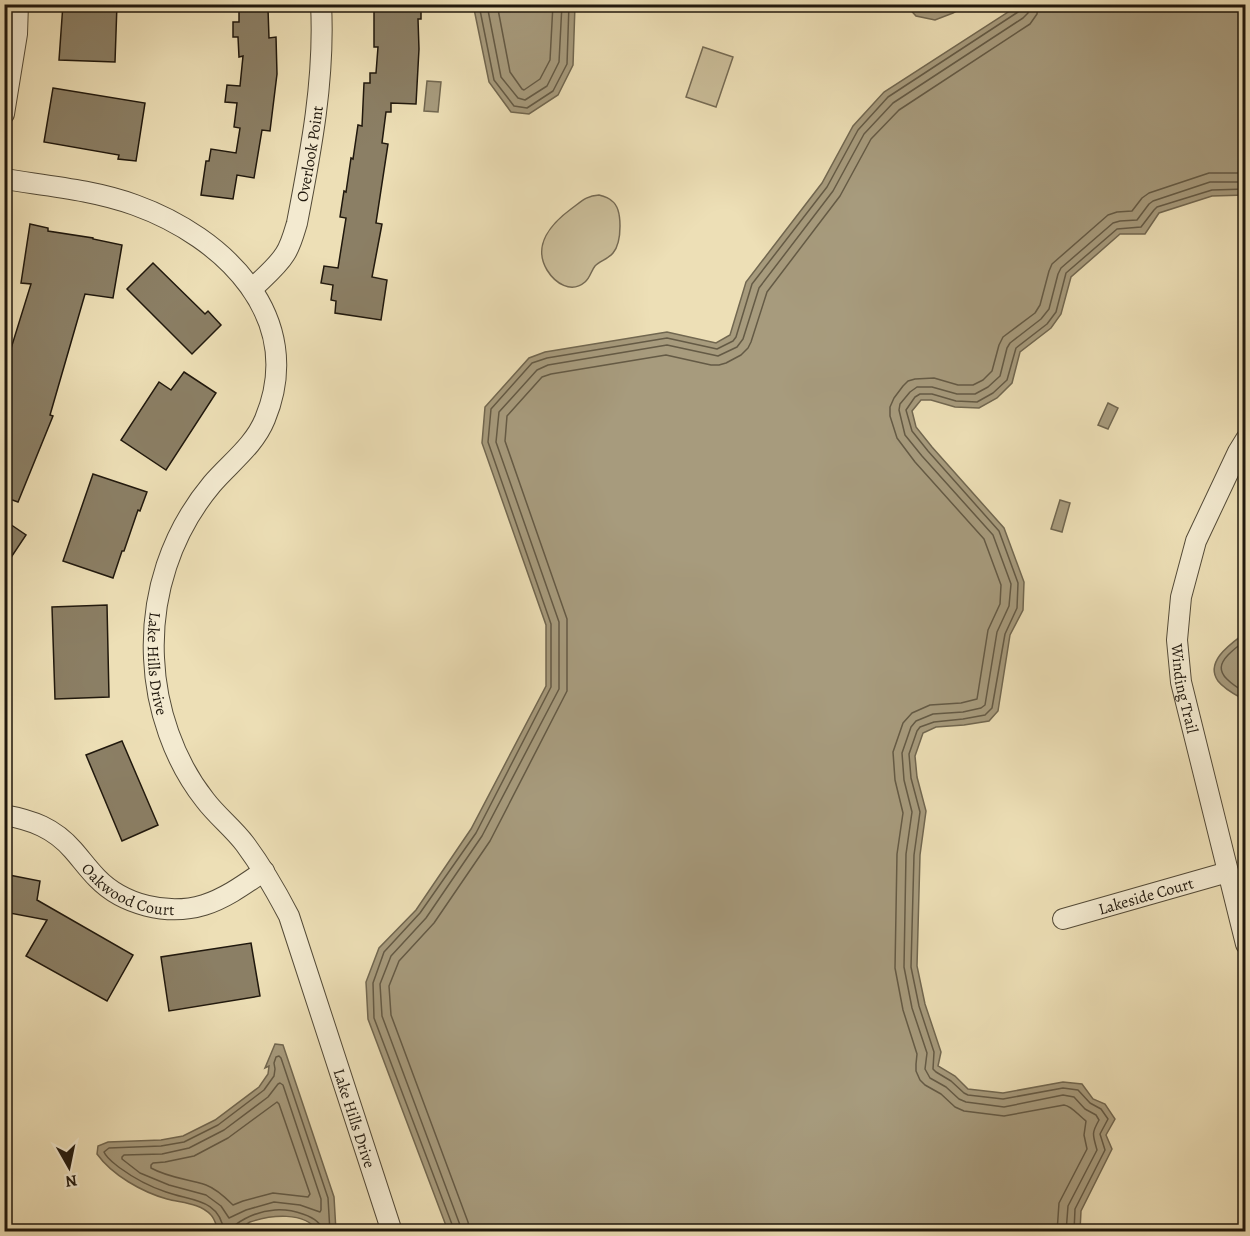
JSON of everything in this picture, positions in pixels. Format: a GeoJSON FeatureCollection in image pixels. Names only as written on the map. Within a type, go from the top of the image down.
{"type":"FeatureCollection","features":[{"type":"Feature","properties":{"kind":"street"},"geometry":{"type":"LineString","coordinates":[[4,114],[14,54],[18,4]]}},
{"type":"Feature","properties":{"kind":"street","name":"Overlook Point"},"geometry":{"type":"LineString","coordinates":[[252,289],[285,254],[297,223],[318,101],[322,55],[321,4]]}},
{"type":"Feature","properties":{"kind":"street","name":"Lake Hills Drive"},"geometry":{"type":"LineString","coordinates":[[4,179],[117,199],[166,218],[196,236],[244,277],[268,318],[276,351],[276,370],[265,420],[245,450],[214,482],[193,510],[174,545],[157,603],[154,660],[162,712],[179,758],[205,800],[243,841],[290,916],[392,1232]]}},
{"type":"Feature","properties":{"kind":"street","name":"Winding Trail"},"geometry":{"type":"LineString","coordinates":[[1245,439],[1196,541],[1181,597],[1177,640],[1181,682],[1245,944]]}},
{"type":"Feature","properties":{"kind":"street","name":"Oakwood Court"},"geometry":{"type":"LineString","coordinates":[[4,814],[31,821],[46,828],[60,837],[110,890],[136,903],[152,907],[168,909],[202,906],[236,891],[264,872]]}},
{"type":"Feature","properties":{"kind":"street","name":"Lakeside Court"},"geometry":{"type":"LineString","coordinates":[[1063,919],[1228,872]]}},
{"type":"Feature","properties":{"kind":"shaded area"},"geometry":{"type":"Polygon","coordinates":[[[703,47],[733,57],[716,107],[686,97],[703,47]]]}},
{"type":"Feature","properties":{"kind":"shaded area"},"geometry":{"type":"Polygon","coordinates":[[[599,195],[611,200],[618,211],[620,234],[616,248],[611,255],[595,266],[585,282],[569,287],[559,283],[547,270],[543,261],[543,243],[551,228],[564,215],[584,199],[599,195]]]}},
{"type":"Feature","properties":{"kind":"water"},"geometry":{"type":"Polygon","coordinates":[[[475,5],[575,5],[573,65],[558,95],[529,114],[511,112],[489,82],[475,5]]]}},
{"type":"Feature","properties":{"kind":"water"},"geometry":{"type":"Polygon","coordinates":[[[906,5],[967,5],[935,20],[916,16],[906,5]]]}},
{"type":"Feature","properties":{"kind":"water"},"geometry":{"type":"Polygon","coordinates":[[[1019,5],[1245,5],[1245,195],[1212,196],[1159,213],[1145,234],[1120,234],[1071,277],[1061,314],[1051,328],[1020,352],[1012,383],[997,398],[979,408],[955,407],[931,400],[921,400],[912,411],[916,427],[1004,528],[1024,582],[1023,610],[1010,635],[998,711],[989,721],[936,727],[923,733],[915,756],[917,777],[926,811],[920,855],[917,966],[925,1004],[941,1052],[938,1066],[955,1076],[968,1089],[1003,1093],[1063,1082],[1082,1084],[1093,1099],[1105,1104],[1115,1119],[1106,1135],[1112,1149],[1081,1211],[1080,1231],[448,1231],[368,1019],[366,982],[379,948],[416,910],[471,829],[546,686],[546,625],[482,443],[485,407],[529,358],[545,352],[667,332],[716,343],[730,335],[746,282],[822,183],[853,126],[884,92],[1019,5]]]}},
{"type":"Feature","properties":{"kind":"water"},"geometry":{"type":"Polygon","coordinates":[[[427,81],[441,82],[438,112],[424,111],[427,81]]]}},
{"type":"Feature","properties":{"kind":"water"},"geometry":{"type":"Polygon","coordinates":[[[1108,403],[1118,408],[1108,429],[1098,425],[1108,403]]]}},
{"type":"Feature","properties":{"kind":"water"},"geometry":{"type":"Polygon","coordinates":[[[1060,500],[1070,503],[1062,532],[1051,529],[1060,500]]]}},
{"type":"Feature","properties":{"kind":"water"},"geometry":{"type":"Polygon","coordinates":[[[1245,633],[1245,700],[1218,681],[1214,666],[1221,653],[1245,633]]]}},
{"type":"Feature","properties":{"kind":"water"},"geometry":{"type":"Polygon","coordinates":[[[275,1044],[283,1045],[334,1197],[336,1231],[318,1231],[304,1220],[277,1216],[250,1222],[233,1232],[219,1231],[207,1211],[157,1196],[138,1187],[119,1176],[97,1154],[98,1146],[108,1142],[161,1140],[183,1136],[215,1120],[259,1087],[268,1074],[269,1066],[265,1068],[275,1044]]]}},
{"type":"Feature","properties":{"kind":"building"},"geometry":{"type":"Polygon","coordinates":[[[63,4],[117,4],[115,62],[59,60],[63,4]]]}},
{"type":"Feature","properties":{"kind":"building"},"geometry":{"type":"Polygon","coordinates":[[[374,4],[421,4],[421,19],[418,19],[416,104],[391,103],[391,112],[386,112],[382,143],[388,144],[376,223],[382,224],[372,277],[387,280],[381,320],[335,313],[336,301],[331,300],[333,285],[321,283],[324,266],[338,268],[346,218],[340,217],[358,125],[362,126],[364,83],[370,83],[370,73],[376,73],[378,47],[374,47],[374,4]]]}},
{"type":"Feature","properties":{"kind":"building"},"geometry":{"type":"Polygon","coordinates":[[[268,9],[269,38],[276,37],[277,74],[270,131],[262,130],[254,178],[237,175],[233,199],[201,195],[206,161],[209,161],[211,149],[236,153],[240,128],[234,127],[237,103],[225,102],[227,85],[240,86],[243,56],[239,57],[238,37],[233,37],[233,22],[239,22],[239,10],[268,9]]]}},
{"type":"Feature","properties":{"kind":"building"},"geometry":{"type":"Polygon","coordinates":[[[53,88],[145,103],[136,161],[118,159],[119,155],[44,142],[53,88]]]}},
{"type":"Feature","properties":{"kind":"building"},"geometry":{"type":"Polygon","coordinates":[[[30,224],[48,228],[48,231],[122,245],[113,298],[85,294],[50,415],[53,416],[18,502],[4,497],[4,371],[31,284],[21,283],[30,224]]]}},
{"type":"Feature","properties":{"kind":"building"},"geometry":{"type":"Polygon","coordinates":[[[153,263],[205,314],[208,311],[221,325],[192,354],[127,289],[153,263]]]}},
{"type":"Feature","properties":{"kind":"building"},"geometry":{"type":"Polygon","coordinates":[[[184,372],[216,393],[166,470],[121,440],[159,382],[171,390],[184,372]]]}},
{"type":"Feature","properties":{"kind":"building"},"geometry":{"type":"Polygon","coordinates":[[[93,474],[147,492],[113,578],[63,561],[93,474]]]}},
{"type":"Feature","properties":{"kind":"building"},"geometry":{"type":"Polygon","coordinates":[[[4,520],[26,535],[4,568],[4,520]]]}},
{"type":"Feature","properties":{"kind":"building"},"geometry":{"type":"Polygon","coordinates":[[[107,605],[109,697],[55,699],[52,607],[107,605]]]}},
{"type":"Feature","properties":{"kind":"building"},"geometry":{"type":"Polygon","coordinates":[[[122,741],[158,825],[122,841],[86,755],[122,741]]]}},
{"type":"Feature","properties":{"kind":"building"},"geometry":{"type":"Polygon","coordinates":[[[4,874],[40,881],[37,900],[133,955],[107,1001],[26,956],[47,920],[4,912],[4,874]]]}},
{"type":"Feature","properties":{"kind":"building"},"geometry":{"type":"Polygon","coordinates":[[[251,943],[260,996],[169,1011],[161,957],[251,943]]]}}]}
